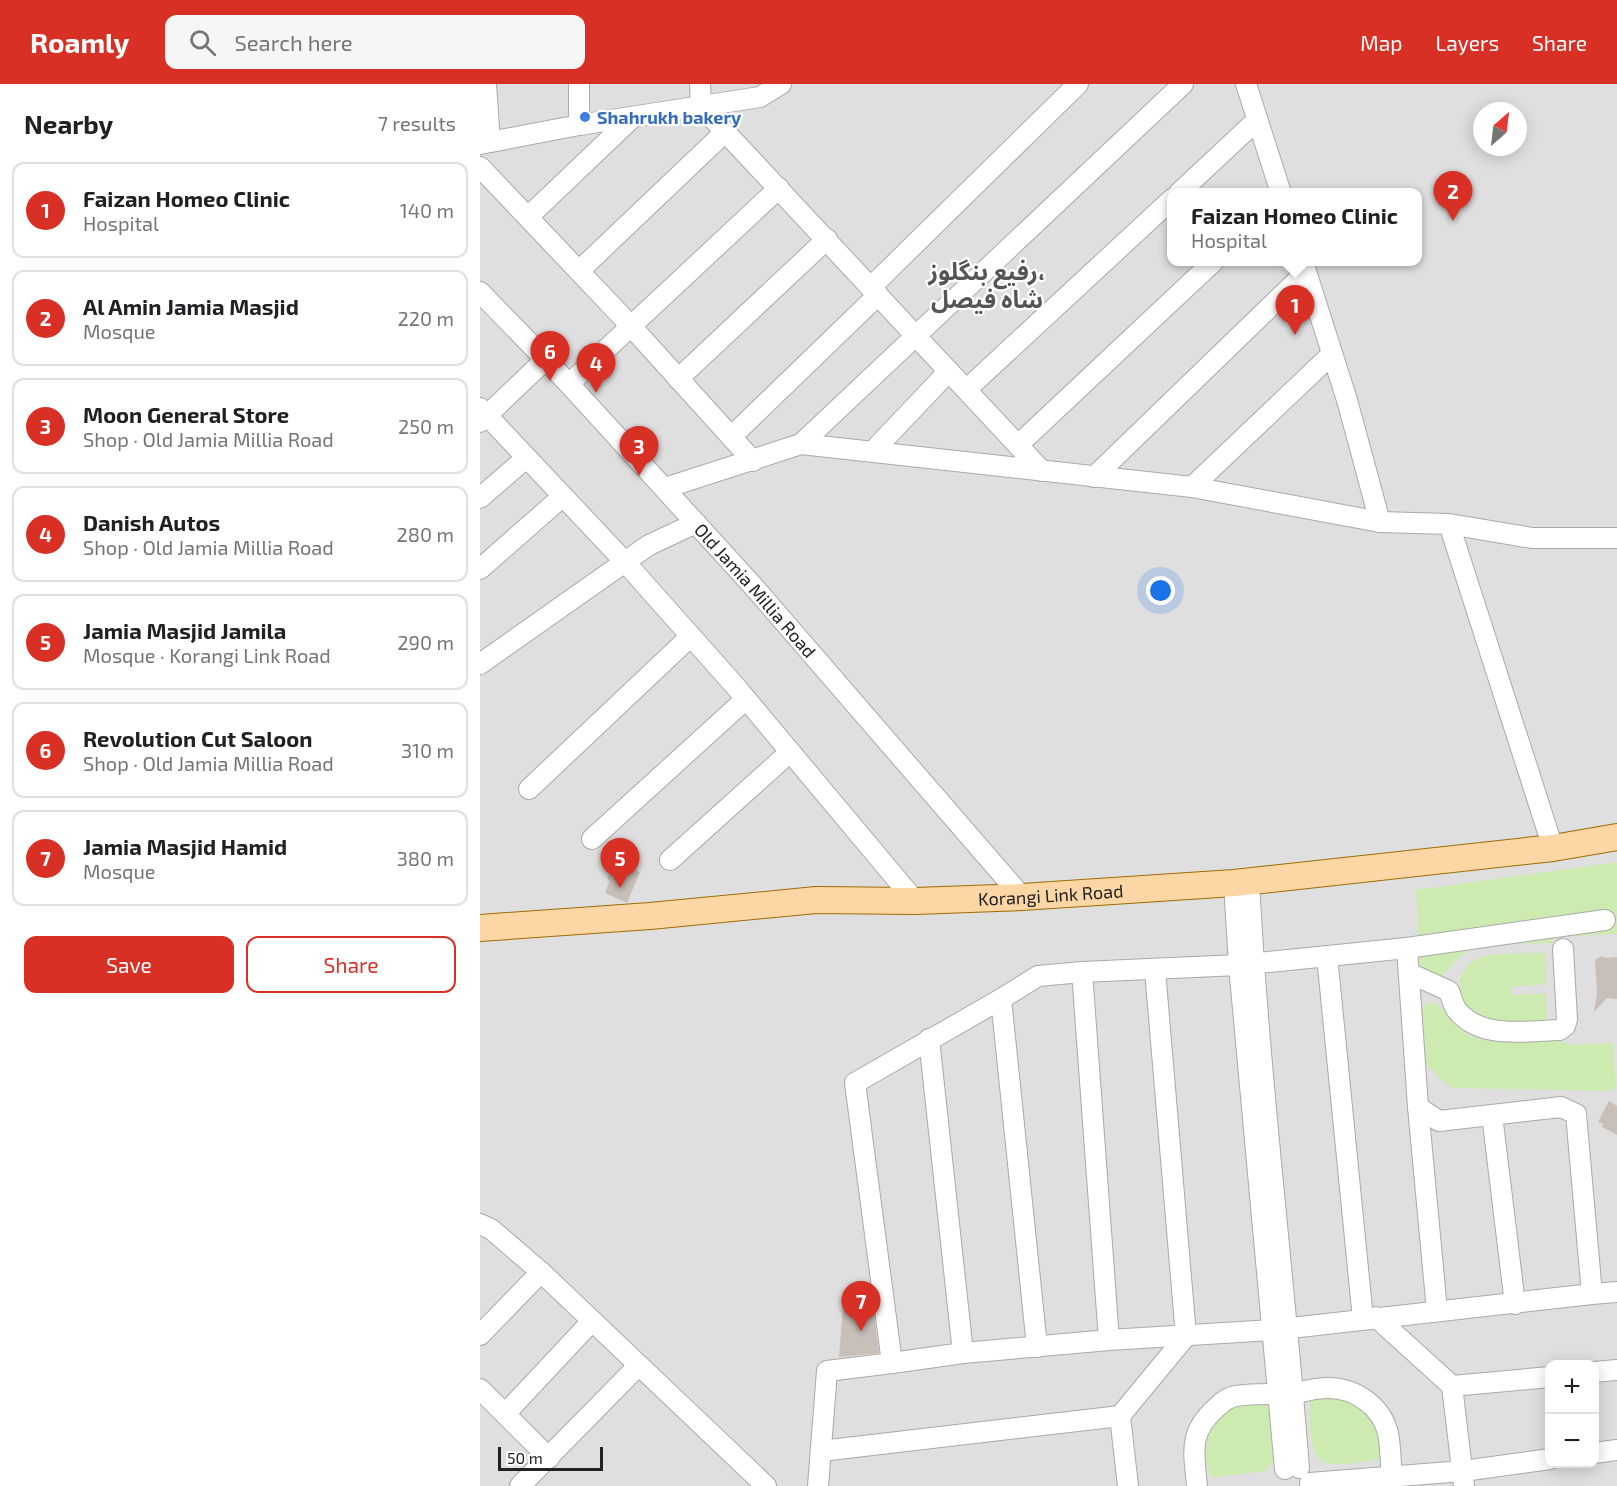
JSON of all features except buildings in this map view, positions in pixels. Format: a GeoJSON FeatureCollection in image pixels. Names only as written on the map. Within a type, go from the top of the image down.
{"type":"FeatureCollection","features":[{"type":"Feature","properties":{"kind":"main road","name":"Korangi Link Road"},"geometry":{"type":"LineString","coordinates":[[480,928],[650,916],[816,900],[915,901],[1022,897],[1242,882],[1553,848],[1617,837]]}},
{"type":"Feature","properties":{"kind":"street"},"geometry":{"type":"LineString","coordinates":[[486,84],[485,143],[579,125],[760,97],[781,84]]}},
{"type":"Feature","properties":{"kind":"street"},"geometry":{"type":"LineString","coordinates":[[579,84],[579,125]]}},
{"type":"Feature","properties":{"kind":"street"},"geometry":{"type":"LineString","coordinates":[[700,84],[701,106],[1042,471]]}},
{"type":"Feature","properties":{"kind":"street"},"geometry":{"type":"LineString","coordinates":[[731,436],[1078,84]]}},
{"type":"Feature","properties":{"kind":"street"},"geometry":{"type":"LineString","coordinates":[[665,488],[801,444],[915,334],[1183,84]]}},
{"type":"Feature","properties":{"kind":"street"},"geometry":{"type":"LineString","coordinates":[[1246,84],[1280,188]]}},
{"type":"Feature","properties":{"kind":"street"},"geometry":{"type":"LineString","coordinates":[[528,217],[633,117]]}},
{"type":"Feature","properties":{"kind":"street"},"geometry":{"type":"LineString","coordinates":[[1183,188],[1257,120]]}},
{"type":"Feature","properties":{"kind":"street"},"geometry":{"type":"LineString","coordinates":[[579,271],[725,132]]}},
{"type":"Feature","properties":{"kind":"street"},"geometry":{"type":"LineString","coordinates":[[480,167],[630,325],[753,461]]}},
{"type":"Feature","properties":{"kind":"street"},"geometry":{"type":"LineString","coordinates":[[569,384],[779,188]]}},
{"type":"Feature","properties":{"kind":"street"},"geometry":{"type":"LineString","coordinates":[[967,389],[1167,204]]}},
{"type":"Feature","properties":{"kind":"street"},"geometry":{"type":"LineString","coordinates":[[678,379],[827,239]]}},
{"type":"Feature","properties":{"kind":"street"},"geometry":{"type":"LineString","coordinates":[[1018,445],[1208,266]]}},
{"type":"Feature","properties":{"kind":"street"},"geometry":{"type":"LineString","coordinates":[[1094,477],[1304,267],[1347,400],[1380,522]]}},
{"type":"Feature","properties":{"kind":"street","name":"Old Jamia Millia Road"},"geometry":{"type":"LineString","coordinates":[[480,292],[569,384],[753,586],[1022,897]]}},
{"type":"Feature","properties":{"kind":"street"},"geometry":{"type":"LineString","coordinates":[[1192,487],[1332,354]]}},
{"type":"Feature","properties":{"kind":"street"},"geometry":{"type":"LineString","coordinates":[[545,360],[482,416],[526,458],[625,562],[746,699],[915,901]]}},
{"type":"Feature","properties":{"kind":"street"},"geometry":{"type":"LineString","coordinates":[[873,451],[949,370]]}},
{"type":"Feature","properties":{"kind":"street"},"geometry":{"type":"LineString","coordinates":[[801,444],[1192,487],[1380,522],[1449,524],[1532,538],[1617,538]]}},
{"type":"Feature","properties":{"kind":"street"},"geometry":{"type":"LineString","coordinates":[[480,498],[526,458]]}},
{"type":"Feature","properties":{"kind":"street"},"geometry":{"type":"LineString","coordinates":[[480,569],[562,497]]}},
{"type":"Feature","properties":{"kind":"street"},"geometry":{"type":"LineString","coordinates":[[480,663],[649,545],[696,523]]}},
{"type":"Feature","properties":{"kind":"street"},"geometry":{"type":"LineString","coordinates":[[1449,524],[1553,848]]}},
{"type":"Feature","properties":{"kind":"street"},"geometry":{"type":"LineString","coordinates":[[529,789],[691,636]]}},
{"type":"Feature","properties":{"kind":"street"},"geometry":{"type":"LineString","coordinates":[[592,838],[746,699]]}},
{"type":"Feature","properties":{"kind":"street"},"geometry":{"type":"LineString","coordinates":[[670,860],[790,752]]}},
{"type":"Feature","properties":{"kind":"street"},"geometry":{"type":"LineString","coordinates":[[1242,882],[1246,964],[1286,1394],[1296,1478],[1392,1481],[1463,1479],[1545,1460]]}},
{"type":"Feature","properties":{"kind":"street"},"geometry":{"type":"LineString","coordinates":[[892,1363],[855,1083],[1038,976],[1246,964],[1327,956],[1407,948],[1605,920]]}},
{"type":"Feature","properties":{"kind":"street"},"geometry":{"type":"LineString","coordinates":[[1407,948],[1418,1107],[1437,1311]]}},
{"type":"Feature","properties":{"kind":"street"},"geometry":{"type":"LineString","coordinates":[[1409,973],[1449,991],[1455,1008],[1474,1026],[1498,1031],[1560,1030],[1565,1026],[1567,1019],[1563,949]]}},
{"type":"Feature","properties":{"kind":"street"},"geometry":{"type":"LineString","coordinates":[[1327,956],[1370,1318],[1452,1386],[1463,1479]]}},
{"type":"Feature","properties":{"kind":"street"},"geometry":{"type":"LineString","coordinates":[[821,1451],[1120,1416],[1186,1336],[1155,970]]}},
{"type":"Feature","properties":{"kind":"street"},"geometry":{"type":"LineString","coordinates":[[1083,972],[1109,1340]]}},
{"type":"Feature","properties":{"kind":"street"},"geometry":{"type":"LineString","coordinates":[[1001,999],[1037,1347]]}},
{"type":"Feature","properties":{"kind":"street"},"geometry":{"type":"LineString","coordinates":[[929,1039],[963,1353]]}},
{"type":"Feature","properties":{"kind":"street"},"geometry":{"type":"LineString","coordinates":[[1418,1107],[1439,1121],[1561,1107],[1576,1114],[1592,1294]]}},
{"type":"Feature","properties":{"kind":"street"},"geometry":{"type":"LineString","coordinates":[[1492,1115],[1515,1304]]}},
{"type":"Feature","properties":{"kind":"street"},"geometry":{"type":"LineString","coordinates":[[484,1231],[541,1272],[638,1366],[745,1478],[766,1486]]}},
{"type":"Feature","properties":{"kind":"street"},"geometry":{"type":"LineString","coordinates":[[480,1335],[541,1272]]}},
{"type":"Feature","properties":{"kind":"street"},"geometry":{"type":"LineString","coordinates":[[818,1486],[827,1371],[963,1353],[1109,1340],[1280,1329],[1617,1292]]}},
{"type":"Feature","properties":{"kind":"street"},"geometry":{"type":"LineString","coordinates":[[505,1414],[592,1321]]}},
{"type":"Feature","properties":{"kind":"street"},"geometry":{"type":"LineString","coordinates":[[520,1486],[638,1366]]}},
{"type":"Feature","properties":{"kind":"street"},"geometry":{"type":"LineString","coordinates":[[1599,1372],[1617,1370]]}},
{"type":"Feature","properties":{"kind":"street"},"geometry":{"type":"LineString","coordinates":[[1452,1386],[1545,1377]]}},
{"type":"Feature","properties":{"kind":"street"},"geometry":{"type":"LineString","coordinates":[[1197,1486],[1194,1449],[1196,1436],[1203,1420],[1219,1405],[1233,1396],[1286,1394],[1325,1388],[1347,1390],[1370,1402],[1383,1418],[1389,1437],[1392,1481]]}},
{"type":"Feature","properties":{"kind":"street"},"geometry":{"type":"LineString","coordinates":[[480,1389],[549,1458]]}},
{"type":"Feature","properties":{"kind":"street"},"geometry":{"type":"LineString","coordinates":[[1120,1416],[1128,1486]]}},
{"type":"Feature","properties":{"kind":"street"},"geometry":{"type":"LineString","coordinates":[[1599,1452],[1617,1450]]}},
{"type":"Feature","properties":{"kind":"shaded area"},"geometry":{"type":"Polygon","coordinates":[[[480,84],[1617,84],[1617,1486],[480,1486],[480,84]]]}},
{"type":"Feature","properties":{"kind":"green space"},"geometry":{"type":"Polygon","coordinates":[[[1617,862],[1617,934],[1555,937],[1552,943],[1482,944],[1473,947],[1459,957],[1441,977],[1421,988],[1416,890],[1617,862]]]}},
{"type":"Feature","properties":{"kind":"green space"},"geometry":{"type":"Polygon","coordinates":[[[1545,953],[1546,984],[1511,987],[1512,995],[1546,993],[1547,1025],[1494,1026],[1476,1021],[1468,1015],[1459,996],[1459,985],[1468,966],[1484,956],[1545,953]]]}},
{"type":"Feature","properties":{"kind":"green space"},"geometry":{"type":"Polygon","coordinates":[[[1429,1002],[1443,1009],[1465,1033],[1486,1041],[1559,1041],[1572,1045],[1613,1043],[1616,1088],[1609,1091],[1448,1086],[1421,1059],[1421,1008],[1429,1002]]]}},
{"type":"Feature","properties":{"kind":"green space"},"geometry":{"type":"Polygon","coordinates":[[[1319,1396],[1351,1398],[1380,1428],[1381,1456],[1379,1459],[1331,1464],[1323,1461],[1317,1455],[1311,1439],[1309,1402],[1319,1396]]]}},
{"type":"Feature","properties":{"kind":"green space"},"geometry":{"type":"Polygon","coordinates":[[[1270,1402],[1276,1457],[1265,1471],[1211,1478],[1205,1457],[1208,1437],[1218,1419],[1234,1406],[1270,1402]]]}},
{"type":"Feature","properties":{"kind":"place","name":"Shahrukh bakery"},"geometry":{"type":"Point","coordinates":[585,117]}},
{"type":"Feature","properties":{"kind":"place","name":"Al Amin Jamia Masjid"},"geometry":{"type":"Point","coordinates":[1453,221]}},
{"type":"Feature","properties":{"kind":"place","name":"Faizan Homeo Clinic"},"geometry":{"type":"Point","coordinates":[1295,335]}},
{"type":"Feature","properties":{"kind":"place","name":"Revolution Cut Saloon"},"geometry":{"type":"Point","coordinates":[550,381]}},
{"type":"Feature","properties":{"kind":"place","name":"Danish Autos"},"geometry":{"type":"Point","coordinates":[596,393]}},
{"type":"Feature","properties":{"kind":"place","name":"Moon General Store"},"geometry":{"type":"Point","coordinates":[639,476]}},
{"type":"Feature","properties":{"kind":"place","name":"Jamia Masjid Jamila"},"geometry":{"type":"Point","coordinates":[620,888]}},
{"type":"Feature","properties":{"kind":"place","name":"Jamia Masjid Hamid"},"geometry":{"type":"Point","coordinates":[861,1331]}},
{"type":"Feature","properties":{"kind":"district","name":"رفیع بنگلوز، شاہ فیصل"},"geometry":{"type":"Point","coordinates":[987,284]}}]}
